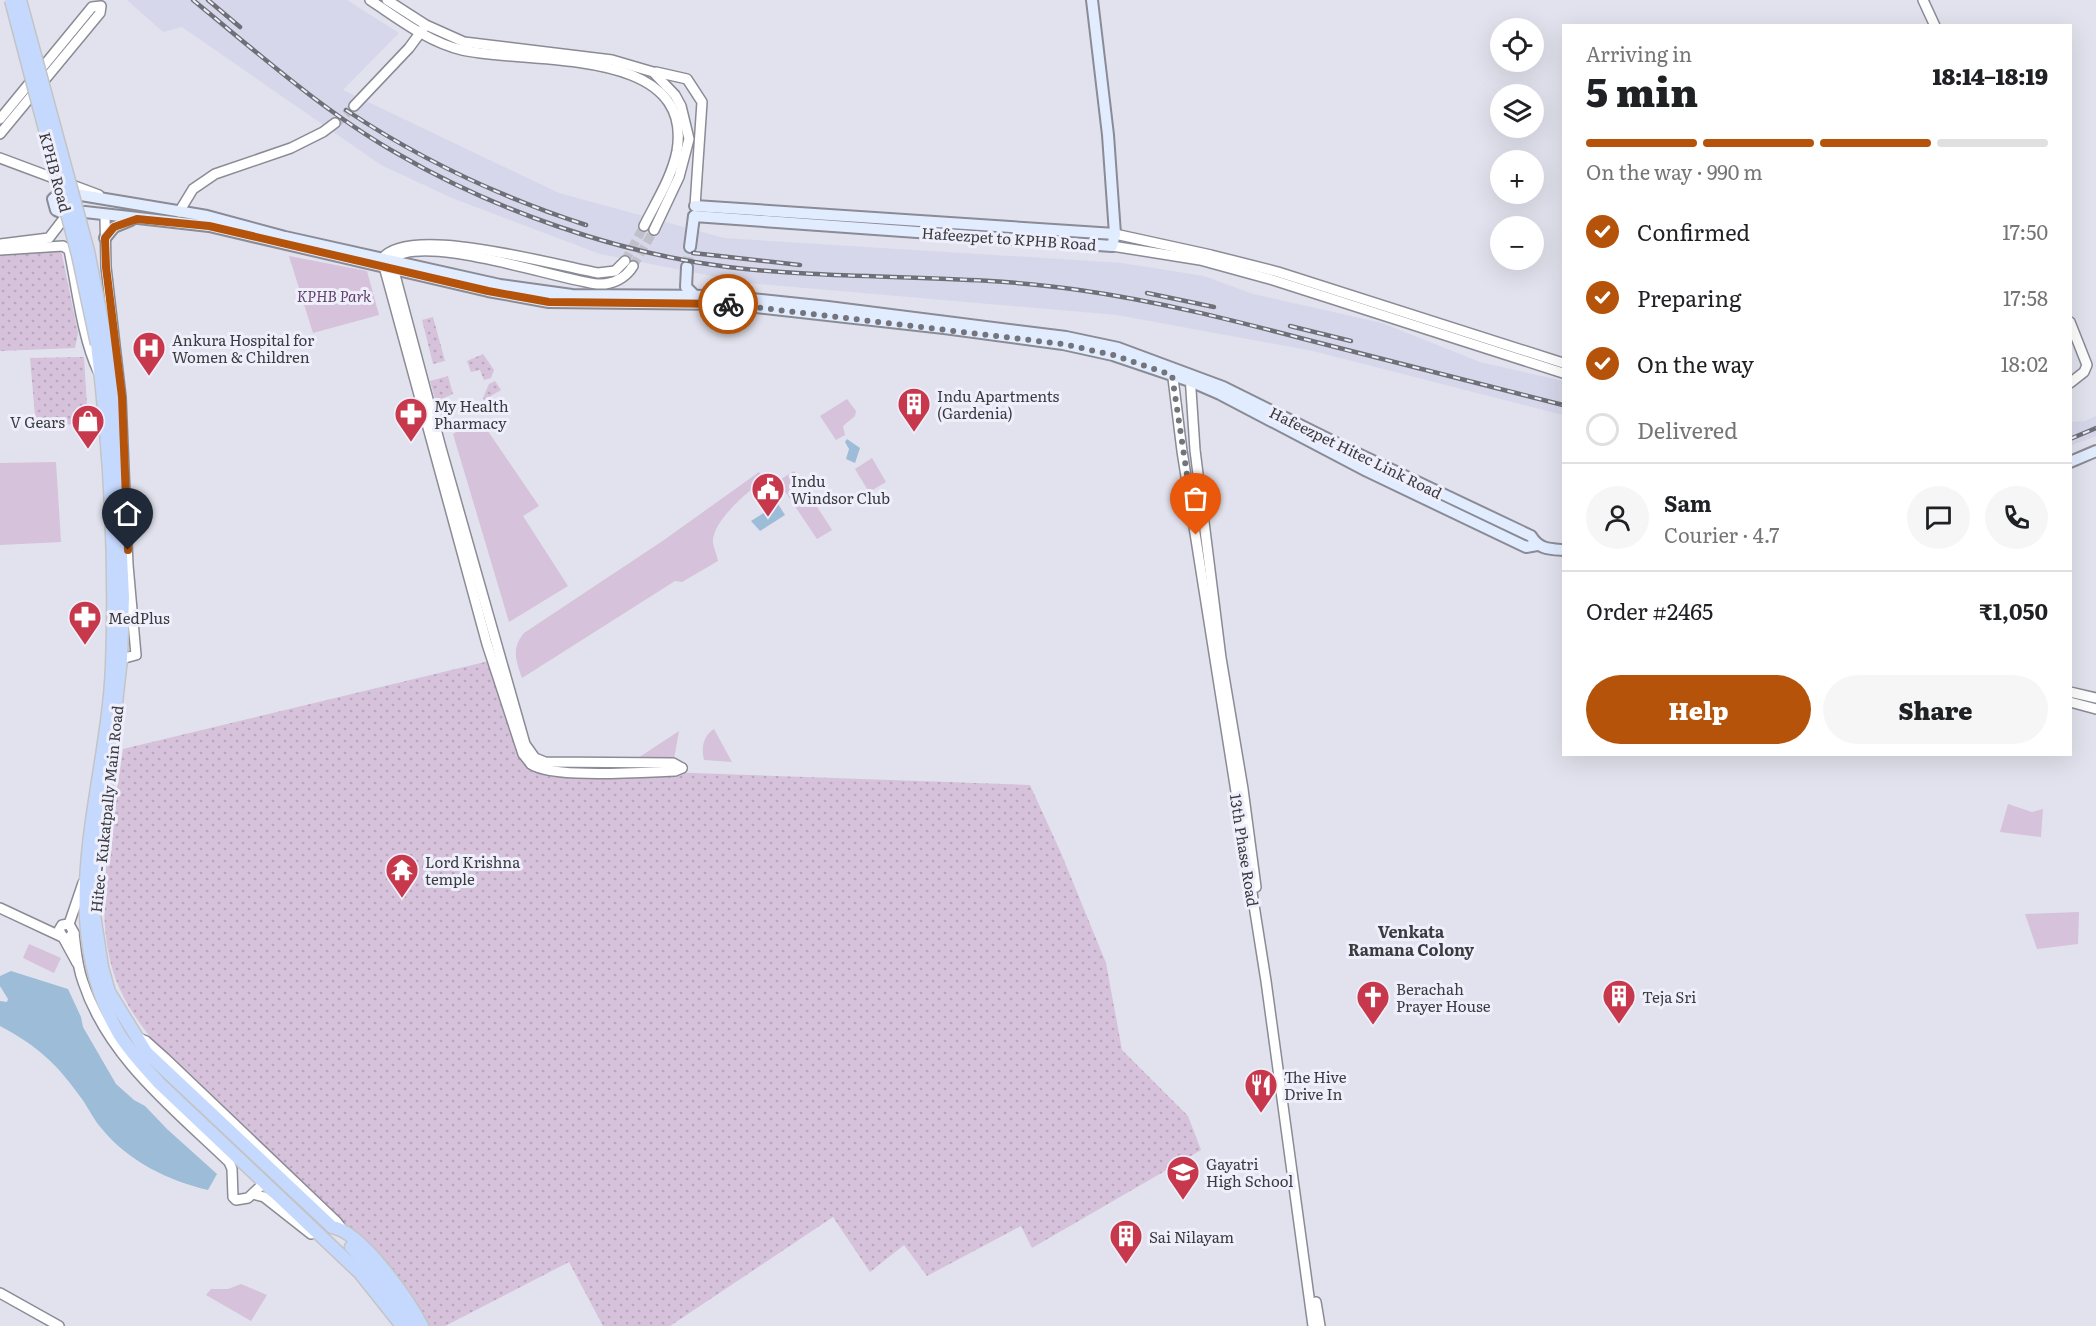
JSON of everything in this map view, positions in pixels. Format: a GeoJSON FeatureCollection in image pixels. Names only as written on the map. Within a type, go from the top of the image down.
{"type":"FeatureCollection","features":[{"type":"Feature","properties":{"kind":"main road","name":"KPHB Road"},"geometry":{"type":"LineString","coordinates":[[10,0],[102,343]]}},
{"type":"Feature","properties":{"kind":"main road","name":"KPHB Road"},"geometry":{"type":"LineString","coordinates":[[20,0],[88,251],[102,343]]}},
{"type":"Feature","properties":{"kind":"main road","name":"Hafeezpet to KPHB Road"},"geometry":{"type":"LineString","coordinates":[[695,211],[1114,240],[1108,135],[1092,0]]}},
{"type":"Feature","properties":{"kind":"main road"},"geometry":{"type":"LineString","coordinates":[[182,216],[137,219],[58,212],[53,207],[53,199],[59,194],[69,193],[104,197],[387,263],[500,285],[572,295],[695,296],[828,307],[1066,337],[1118,348],[1172,371]]}},
{"type":"Feature","properties":{"kind":"main road"},"geometry":{"type":"LineString","coordinates":[[690,247],[695,211]]}},
{"type":"Feature","properties":{"kind":"main road"},"geometry":{"type":"LineString","coordinates":[[105,240],[114,227],[137,219]]}},
{"type":"Feature","properties":{"kind":"main road"},"geometry":{"type":"LineString","coordinates":[[387,263],[488,291],[549,302],[729,304],[1063,344],[1172,371]]}},
{"type":"Feature","properties":{"kind":"main road"},"geometry":{"type":"LineString","coordinates":[[687,267],[686,287],[695,296]]}},
{"type":"Feature","properties":{"kind":"main road"},"geometry":{"type":"LineString","coordinates":[[102,343],[113,556],[112,667],[84,881],[86,936],[90,963],[98,990],[120,1035],[159,1083],[341,1254],[402,1326]]}},
{"type":"Feature","properties":{"kind":"main road","name":"Hitec - Kukatpally Main Road"},"geometry":{"type":"LineString","coordinates":[[102,343],[121,535],[121,659],[93,908],[109,992],[146,1052],[395,1283],[422,1326]]}},
{"type":"Feature","properties":{"kind":"main road","name":"Hafeezpet Hitec Link Road"},"geometry":{"type":"LineString","coordinates":[[1172,371],[1222,391],[1305,440],[1526,547],[1537,545],[1547,549],[1562,550]]}},
{"type":"Feature","properties":{"kind":"main road"},"geometry":{"type":"LineString","coordinates":[[2072,461],[2096,451]]}},
{"type":"Feature","properties":{"kind":"main road"},"geometry":{"type":"LineString","coordinates":[[338,1231],[380,1278],[413,1326]]}},
{"type":"Feature","properties":{"kind":"main road"},"geometry":{"type":"LineString","coordinates":[[341,1254],[352,1274],[378,1303],[393,1326]]}},
{"type":"Feature","properties":{"kind":"street"},"geometry":{"type":"LineString","coordinates":[[370,0],[408,25],[464,50],[610,68],[646,80],[660,90],[674,114],[678,138],[677,151],[673,166],[644,226]]}},
{"type":"Feature","properties":{"kind":"street"},"geometry":{"type":"LineString","coordinates":[[387,0],[421,31],[464,42],[612,60],[687,80],[702,102],[695,211]]}},
{"type":"Feature","properties":{"kind":"street"},"geometry":{"type":"LineString","coordinates":[[1923,0],[1934,24]]}},
{"type":"Feature","properties":{"kind":"street"},"geometry":{"type":"LineString","coordinates":[[0,119],[92,7],[101,6],[100,13],[0,134]]}},
{"type":"Feature","properties":{"kind":"street"},"geometry":{"type":"LineString","coordinates":[[406,46],[410,33],[408,25]]}},
{"type":"Feature","properties":{"kind":"street"},"geometry":{"type":"LineString","coordinates":[[421,31],[409,48],[353,105],[406,46],[421,31]]}},
{"type":"Feature","properties":{"kind":"street"},"geometry":{"type":"LineString","coordinates":[[653,72],[675,94],[685,116],[689,139],[679,177],[654,230]]}},
{"type":"Feature","properties":{"kind":"street"},"geometry":{"type":"LineString","coordinates":[[182,216],[193,189],[215,174],[291,148],[324,132],[335,123]]}},
{"type":"Feature","properties":{"kind":"street"},"geometry":{"type":"LineString","coordinates":[[0,158],[104,197]]}},
{"type":"Feature","properties":{"kind":"street"},"geometry":{"type":"LineString","coordinates":[[0,244],[49,238],[62,221],[101,216],[122,397],[128,566],[136,655],[121,659]]}},
{"type":"Feature","properties":{"kind":"street"},"geometry":{"type":"LineString","coordinates":[[69,250],[105,240]]}},
{"type":"Feature","properties":{"kind":"street"},"geometry":{"type":"LineString","coordinates":[[1114,240],[1211,255],[1278,272],[1562,363]]}},
{"type":"Feature","properties":{"kind":"street"},"geometry":{"type":"LineString","coordinates":[[1114,240],[1273,280],[1562,373]]}},
{"type":"Feature","properties":{"kind":"street"},"geometry":{"type":"LineString","coordinates":[[533,761],[673,763],[682,768],[675,771],[545,771],[533,761],[525,744],[417,376],[387,263],[387,252],[398,246],[450,245],[598,273],[615,271],[625,261]]}},
{"type":"Feature","properties":{"kind":"street"},"geometry":{"type":"LineString","coordinates":[[0,250],[63,246],[69,250],[84,317],[88,349],[103,382]]}},
{"type":"Feature","properties":{"kind":"street"},"geometry":{"type":"LineString","coordinates":[[387,263],[395,256],[408,253],[464,256],[501,261],[598,284],[618,280],[633,266]]}},
{"type":"Feature","properties":{"kind":"street"},"geometry":{"type":"LineString","coordinates":[[2072,327],[2087,365],[2084,372],[2072,381]]}},
{"type":"Feature","properties":{"kind":"street","name":"13th Phase Road"},"geometry":{"type":"LineString","coordinates":[[1172,371],[1182,451],[1253,882]]}},
{"type":"Feature","properties":{"kind":"street","name":"13th Phase Road"},"geometry":{"type":"LineString","coordinates":[[1190,377],[1195,450],[1221,658],[1314,1304],[1320,1326]]}},
{"type":"Feature","properties":{"kind":"street"},"geometry":{"type":"LineString","coordinates":[[1182,451],[1195,450]]}},
{"type":"Feature","properties":{"kind":"street"},"geometry":{"type":"LineString","coordinates":[[2072,692],[2096,698]]}},
{"type":"Feature","properties":{"kind":"street"},"geometry":{"type":"LineString","coordinates":[[2072,703],[2096,709]]}},
{"type":"Feature","properties":{"kind":"street"},"geometry":{"type":"LineString","coordinates":[[0,908],[68,939],[68,927],[84,881]]}},
{"type":"Feature","properties":{"kind":"street"},"geometry":{"type":"LineString","coordinates":[[40,926],[68,927]]}},
{"type":"Feature","properties":{"kind":"street"},"geometry":{"type":"LineString","coordinates":[[68,927],[59,930],[60,936],[78,965]]}},
{"type":"Feature","properties":{"kind":"street"},"geometry":{"type":"LineString","coordinates":[[68,927],[93,1010],[123,1058],[229,1162],[232,1169],[231,1193],[236,1200],[268,1186]]}},
{"type":"Feature","properties":{"kind":"street"},"geometry":{"type":"LineString","coordinates":[[252,1194],[264,1197],[320,1242],[341,1254]]}},
{"type":"Feature","properties":{"kind":"street"},"geometry":{"type":"LineString","coordinates":[[0,1293],[59,1326]]}},
{"type":"Feature","properties":{"kind":"street"},"geometry":{"type":"LineString","coordinates":[[0,1299],[48,1326]]}},
{"type":"Feature","properties":{"kind":"street","name":"13th Phase Road"},"geometry":{"type":"LineString","coordinates":[[1314,1304],[1314,1326]]}},
{"type":"Feature","properties":{"kind":"shaded area"},"geometry":{"type":"Polygon","coordinates":[[[127,0],[347,0],[399,33],[343,90],[559,193],[724,238],[1122,263],[1204,276],[1253,294],[1382,323],[1480,362],[1562,381],[1562,415],[1313,351],[1117,315],[747,283],[600,254],[452,198],[381,165],[182,27],[163,32],[127,0]]]}},
{"type":"Feature","properties":{"kind":"shaded area"},"geometry":{"type":"Polygon","coordinates":[[[2096,416],[2096,436],[2072,445],[2072,422],[2085,421],[2096,416]]]}},
{"type":"Feature","properties":{"kind":"green space"},"geometry":{"type":"Polygon","coordinates":[[[61,250],[78,333],[75,348],[0,351],[0,254],[61,250]]]}},
{"type":"Feature","properties":{"kind":"green space","name":"KPHB Park"},"geometry":{"type":"Polygon","coordinates":[[[289,256],[367,271],[379,315],[313,333],[289,256]]]}},
{"type":"Feature","properties":{"kind":"green space"},"geometry":{"type":"Polygon","coordinates":[[[433,317],[445,361],[433,364],[422,320],[433,317]]]}},
{"type":"Feature","properties":{"kind":"green space"},"geometry":{"type":"Polygon","coordinates":[[[483,354],[494,370],[491,378],[484,380],[480,370],[471,372],[467,361],[483,354]]]}},
{"type":"Feature","properties":{"kind":"green space"},"geometry":{"type":"Polygon","coordinates":[[[84,357],[88,423],[36,427],[30,358],[84,357]]]}},
{"type":"Feature","properties":{"kind":"green space"},"geometry":{"type":"Polygon","coordinates":[[[448,376],[453,394],[444,398],[449,417],[441,420],[430,381],[448,376]]]}},
{"type":"Feature","properties":{"kind":"green space"},"geometry":{"type":"Polygon","coordinates":[[[495,381],[501,390],[484,400],[489,384],[495,381]]]}},
{"type":"Feature","properties":{"kind":"green space"},"geometry":{"type":"Polygon","coordinates":[[[847,399],[856,411],[855,416],[843,426],[845,435],[836,440],[820,416],[847,399]]]}},
{"type":"Feature","properties":{"kind":"green space"},"geometry":{"type":"Polygon","coordinates":[[[479,418],[539,506],[523,516],[568,586],[509,622],[453,434],[479,418]]]}},
{"type":"Feature","properties":{"kind":"green space"},"geometry":{"type":"Polygon","coordinates":[[[872,458],[886,482],[869,492],[855,469],[872,458]]]}},
{"type":"Feature","properties":{"kind":"green space"},"geometry":{"type":"Polygon","coordinates":[[[56,462],[61,542],[0,545],[0,463],[56,462]]]}},
{"type":"Feature","properties":{"kind":"green space"},"geometry":{"type":"Polygon","coordinates":[[[794,471],[832,530],[817,539],[778,481],[794,471]]]}},
{"type":"Feature","properties":{"kind":"green space"},"geometry":{"type":"Polygon","coordinates":[[[759,472],[764,480],[740,499],[718,526],[713,543],[718,561],[682,582],[675,581],[522,678],[516,650],[524,633],[664,540],[759,472]]]}},
{"type":"Feature","properties":{"kind":"green space"},"geometry":{"type":"Polygon","coordinates":[[[489,661],[526,767],[1030,785],[1061,853],[1106,963],[1122,1050],[1188,1116],[1201,1150],[1032,1248],[1021,1226],[927,1276],[904,1245],[870,1272],[833,1217],[670,1326],[603,1326],[569,1262],[445,1326],[424,1326],[404,1293],[191,1082],[152,1039],[136,1017],[122,994],[113,971],[107,945],[104,917],[107,860],[123,749],[489,661]]]}},
{"type":"Feature","properties":{"kind":"green space"},"geometry":{"type":"Polygon","coordinates":[[[714,729],[732,762],[704,760],[704,743],[707,735],[714,729]]]}},
{"type":"Feature","properties":{"kind":"green space"},"geometry":{"type":"Polygon","coordinates":[[[679,731],[674,759],[638,758],[679,731]]]}},
{"type":"Feature","properties":{"kind":"green space"},"geometry":{"type":"Polygon","coordinates":[[[2008,804],[2032,812],[2043,809],[2041,837],[2000,832],[2008,804]]]}},
{"type":"Feature","properties":{"kind":"green space"},"geometry":{"type":"Polygon","coordinates":[[[2079,912],[2078,944],[2037,949],[2025,914],[2079,912]]]}},
{"type":"Feature","properties":{"kind":"green space"},"geometry":{"type":"Polygon","coordinates":[[[29,944],[61,958],[54,973],[23,958],[29,944]]]}},
{"type":"Feature","properties":{"kind":"green space"},"geometry":{"type":"Polygon","coordinates":[[[241,1284],[267,1295],[251,1321],[206,1295],[211,1289],[228,1289],[241,1284]]]}},
{"type":"Feature","properties":{"kind":"water"},"geometry":{"type":"Polygon","coordinates":[[[847,439],[860,448],[855,463],[846,459],[849,449],[845,442],[847,439]]]}},
{"type":"Feature","properties":{"kind":"water"},"geometry":{"type":"Polygon","coordinates":[[[778,504],[785,515],[760,531],[751,521],[778,504]]]}},
{"type":"Feature","properties":{"kind":"water"},"geometry":{"type":"Polygon","coordinates":[[[11,971],[68,989],[81,1017],[83,1027],[116,1084],[134,1100],[145,1106],[217,1174],[208,1190],[164,1175],[124,1151],[99,1126],[82,1099],[55,1066],[25,1041],[0,1026],[0,1001],[7,1002],[8,999],[0,986],[0,976],[11,971]]]}},
{"type":"Feature","properties":{"kind":"tunnel"},"geometry":{"type":"LineString","coordinates":[[336,124],[354,106]]}},
{"type":"Feature","properties":{"kind":"tunnel"},"geometry":{"type":"LineString","coordinates":[[625,261],[644,226]]}},
{"type":"Feature","properties":{"kind":"tunnel"},"geometry":{"type":"LineString","coordinates":[[633,266],[654,230]]}},
{"type":"Feature","properties":{"kind":"tunnel"},"geometry":{"type":"LineString","coordinates":[[687,267],[690,247]]}},
{"type":"Feature","properties":{"kind":"railway"},"geometry":{"type":"LineString","coordinates":[[193,0],[318,101],[398,154],[515,211],[600,240],[643,251],[728,267],[816,274],[992,281],[1108,294],[1223,318],[1562,405]]}},
{"type":"Feature","properties":{"kind":"railway"},"geometry":{"type":"LineString","coordinates":[[208,0],[240,27]]}},
{"type":"Feature","properties":{"kind":"railway"},"geometry":{"type":"LineString","coordinates":[[346,110],[403,145],[462,176],[586,225]]}},
{"type":"Feature","properties":{"kind":"railway"},"geometry":{"type":"LineString","coordinates":[[693,253],[800,265]]}},
{"type":"Feature","properties":{"kind":"railway"},"geometry":{"type":"LineString","coordinates":[[1147,293],[1214,307]]}},
{"type":"Feature","properties":{"kind":"railway"},"geometry":{"type":"LineString","coordinates":[[1290,326],[1351,341]]}},
{"type":"Feature","properties":{"kind":"railway"},"geometry":{"type":"LineString","coordinates":[[2072,438],[2096,428]]}},
{"type":"Feature","properties":{"kind":"way so far"},"geometry":{"type":"LineString","coordinates":[[728,304],[1063,344],[1113,355],[1172,375],[1196,535]]}},
{"type":"Feature","properties":{"kind":"place","name":"Ankura Hospital for Women & Children"},"geometry":{"type":"Point","coordinates":[149,377]}},
{"type":"Feature","properties":{"kind":"place","name":"Indu Apartments (Gardenia)"},"geometry":{"type":"Point","coordinates":[914,433]}},
{"type":"Feature","properties":{"kind":"place","name":"My Health Pharmacy"},"geometry":{"type":"Point","coordinates":[411,443]}},
{"type":"Feature","properties":{"kind":"place","name":"V Gears"},"geometry":{"type":"Point","coordinates":[88,450]}},
{"type":"Feature","properties":{"kind":"place","name":"Indu Windsor Club"},"geometry":{"type":"Point","coordinates":[768,518]}},
{"type":"Feature","properties":{"kind":"place","name":"MedPlus"},"geometry":{"type":"Point","coordinates":[85,646]}},
{"type":"Feature","properties":{"kind":"place","name":"Lord Krishna temple"},"geometry":{"type":"Point","coordinates":[402,899]}},
{"type":"Feature","properties":{"kind":"place","name":"Teja Sri"},"geometry":{"type":"Point","coordinates":[1619,1025]}},
{"type":"Feature","properties":{"kind":"place","name":"Berachah Prayer House"},"geometry":{"type":"Point","coordinates":[1373,1026]}},
{"type":"Feature","properties":{"kind":"place","name":"The Hive Drive In"},"geometry":{"type":"Point","coordinates":[1261,1114]}},
{"type":"Feature","properties":{"kind":"place","name":"Gayatri High School"},"geometry":{"type":"Point","coordinates":[1183,1201]}},
{"type":"Feature","properties":{"kind":"place","name":"Sai Nilayam"},"geometry":{"type":"Point","coordinates":[1126,1265]}},
{"type":"Feature","properties":{"kind":"district","name":"Venkata Ramana Colony"},"geometry":{"type":"Point","coordinates":[1411,940]}},
{"type":"Feature","properties":{"kind":"route"},"geometry":{"type":"LineString","coordinates":[[128,550],[122,397],[114,346],[114,322],[106,267],[105,238],[114,227],[125,222],[137,219],[209,226],[488,291],[549,302],[728,304]]}}]}
